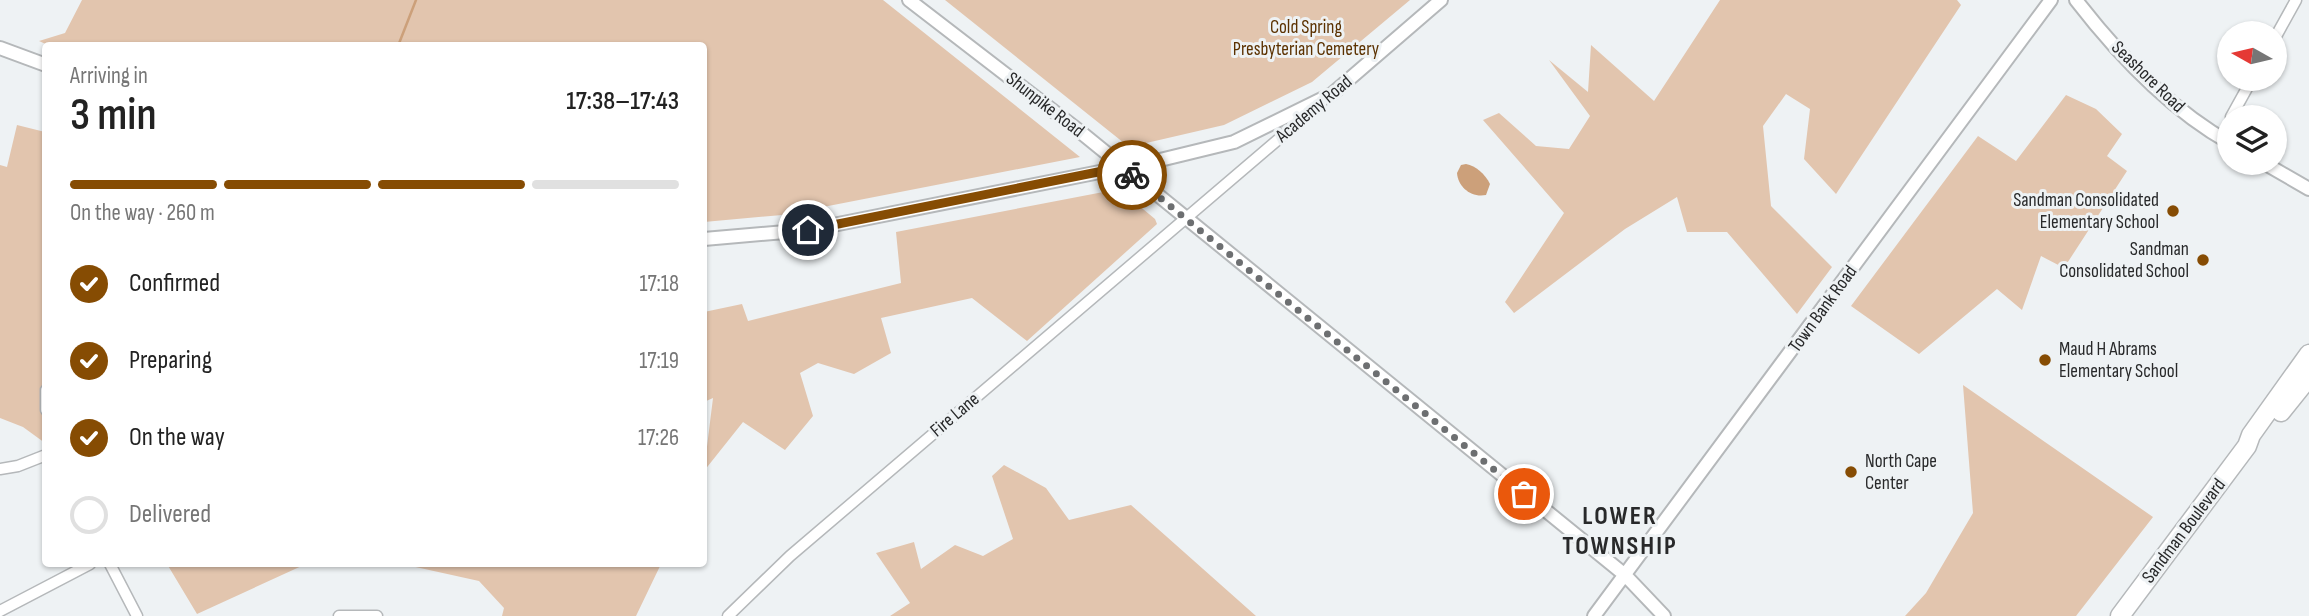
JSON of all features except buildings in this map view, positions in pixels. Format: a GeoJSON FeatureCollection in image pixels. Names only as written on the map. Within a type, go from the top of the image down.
{"type":"FeatureCollection","features":[{"type":"Feature","properties":{"kind":"highway","name":"Sandman Boulevard"},"geometry":{"type":"LineString","coordinates":[[2120,616],[2247,446],[2251,435],[2309,354]]}},
{"type":"Feature","properties":{"kind":"highway","name":"Sandman Boulevard"},"geometry":{"type":"LineString","coordinates":[[2247,446],[2257,441],[2309,377]]}},
{"type":"Feature","properties":{"kind":"street","name":"Shunpike Road"},"geometry":{"type":"LineString","coordinates":[[909,0],[1123,167],[1625,575],[1664,616]]}},
{"type":"Feature","properties":{"kind":"street","name":"Academy Road"},"geometry":{"type":"LineString","coordinates":[[1186,218],[1441,0]]}},
{"type":"Feature","properties":{"kind":"street","name":"Town Bank Road"},"geometry":{"type":"LineString","coordinates":[[1594,616],[2050,0]]}},
{"type":"Feature","properties":{"kind":"street","name":"Seashore Road"},"geometry":{"type":"LineString","coordinates":[[2076,0],[2118,49],[2171,102],[2217,134]]}},
{"type":"Feature","properties":{"kind":"street"},"geometry":{"type":"LineString","coordinates":[[2284,21],[2296,0]]}},
{"type":"Feature","properties":{"kind":"street"},"geometry":{"type":"LineString","coordinates":[[0,48],[42,64]]}},
{"type":"Feature","properties":{"kind":"street"},"geometry":{"type":"LineString","coordinates":[[707,239],[808,230],[1234,142],[1332,94]]}},
{"type":"Feature","properties":{"kind":"street"},"geometry":{"type":"LineString","coordinates":[[2285,175],[2309,189]]}},
{"type":"Feature","properties":{"kind":"street","name":"Fire Lane"},"geometry":{"type":"LineString","coordinates":[[728,616],[790,556],[1186,218]]}},
{"type":"Feature","properties":{"kind":"street"},"geometry":{"type":"LineString","coordinates":[[0,469],[18,466],[42,457]]}},
{"type":"Feature","properties":{"kind":"street"},"geometry":{"type":"LineString","coordinates":[[0,611],[84,567]]}},
{"type":"Feature","properties":{"kind":"street"},"geometry":{"type":"LineString","coordinates":[[112,567],[137,616]]}},
{"type":"Feature","properties":{"kind":"street"},"geometry":{"type":"LineString","coordinates":[[339,616],[377,616]]}},
{"type":"Feature","properties":{"kind":"green space"},"geometry":{"type":"Polygon","coordinates":[[[82,0],[883,0],[1080,157],[782,215],[707,222],[707,42],[39,41],[65,33],[82,0]]]}},
{"type":"Feature","properties":{"kind":"green space","name":"Cold Spring Presbyterian Cemetery"},"geometry":{"type":"Polygon","coordinates":[[[945,0],[1410,0],[1312,82],[1224,125],[1129,147],[945,0]]]}},
{"type":"Feature","properties":{"kind":"green space"},"geometry":{"type":"Polygon","coordinates":[[[1720,0],[1957,0],[1961,5],[1836,194],[1804,159],[1810,109],[1786,94],[1763,126],[1771,206],[1832,267],[1797,314],[1727,232],[1687,232],[1677,197],[1625,229],[1514,313],[1505,302],[1564,213],[1483,120],[1499,113],[1536,146],[1569,149],[1590,116],[1549,60],[1588,92],[1591,45],[1654,101],[1720,0]]]}},
{"type":"Feature","properties":{"kind":"green space"},"geometry":{"type":"Polygon","coordinates":[[[2066,95],[2096,109],[2122,134],[2107,156],[2127,171],[2064,268],[2041,256],[2022,310],[1997,289],[1919,354],[1851,306],[1978,136],[2016,161],[2066,95]]]}},
{"type":"Feature","properties":{"kind":"green space"},"geometry":{"type":"Polygon","coordinates":[[[17,125],[42,131],[42,441],[23,427],[0,418],[0,165],[7,167],[17,125]]]}},
{"type":"Feature","properties":{"kind":"green space"},"geometry":{"type":"Polygon","coordinates":[[[1119,189],[1155,219],[1157,224],[1027,341],[972,298],[881,318],[891,353],[854,374],[818,363],[800,373],[813,416],[785,450],[743,422],[707,467],[713,398],[707,401],[707,311],[742,304],[748,321],[901,283],[896,232],[1119,189]]]}},
{"type":"Feature","properties":{"kind":"green space"},"geometry":{"type":"Polygon","coordinates":[[[1963,385],[2153,517],[2076,616],[1905,616],[1926,593],[1973,513],[1963,385]]]}},
{"type":"Feature","properties":{"kind":"green space"},"geometry":{"type":"Polygon","coordinates":[[[1004,465],[1046,488],[1069,520],[1131,505],[1256,616],[890,616],[910,603],[876,553],[914,542],[921,569],[955,545],[983,556],[1013,539],[992,476],[1004,465]]]}},
{"type":"Feature","properties":{"kind":"green space"},"geometry":{"type":"Polygon","coordinates":[[[169,567],[299,567],[197,614],[169,567]]]}},
{"type":"Feature","properties":{"kind":"green space"},"geometry":{"type":"Polygon","coordinates":[[[416,567],[660,567],[636,616],[502,616],[504,608],[479,581],[416,567]]]}},
{"type":"Feature","properties":{"kind":"shaded area"},"geometry":{"type":"Polygon","coordinates":[[[1466,164],[1477,169],[1488,180],[1490,184],[1486,195],[1470,193],[1460,183],[1457,173],[1461,165],[1466,164]]]}},
{"type":"Feature","properties":{"kind":"waterway"},"geometry":{"type":"LineString","coordinates":[[400,42],[416,0]]}},
{"type":"Feature","properties":{"kind":"way so far"},"geometry":{"type":"LineString","coordinates":[[1132,175],[1524,494]]}},
{"type":"Feature","properties":{"kind":"place","name":"Sandman Consolidated Elementary School"},"geometry":{"type":"Point","coordinates":[2173,211]}},
{"type":"Feature","properties":{"kind":"place","name":"Sandman Consolidated School"},"geometry":{"type":"Point","coordinates":[2203,260]}},
{"type":"Feature","properties":{"kind":"place","name":"Maud H Abrams Elementary School"},"geometry":{"type":"Point","coordinates":[2045,360]}},
{"type":"Feature","properties":{"kind":"place","name":"North Cape Center"},"geometry":{"type":"Point","coordinates":[1851,472]}},
{"type":"Feature","properties":{"kind":"district","name":"LOWER TOWNSHIP"},"geometry":{"type":"Point","coordinates":[1620,531]}},
{"type":"Feature","properties":{"kind":"route"},"geometry":{"type":"LineString","coordinates":[[808,230],[1123,167],[1132,175]]}}]}
